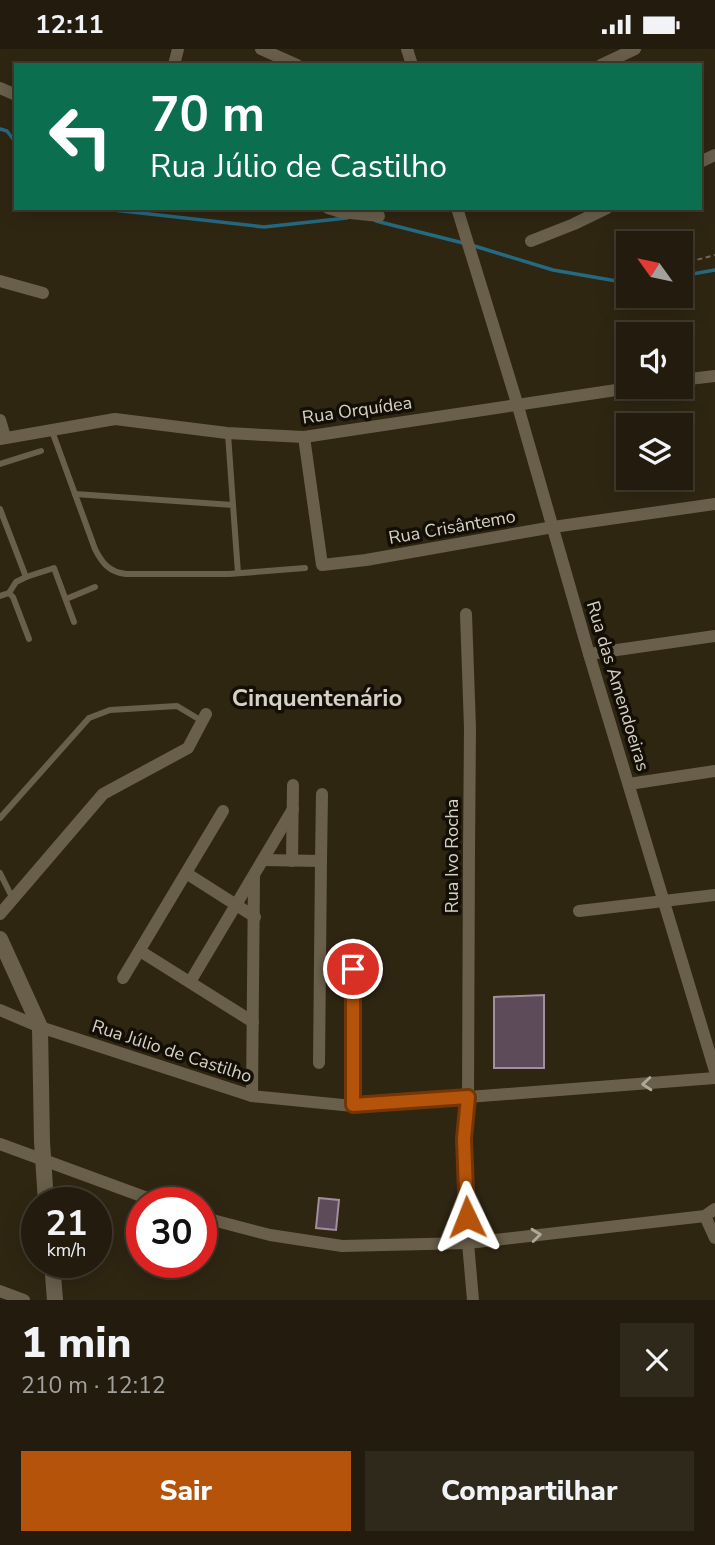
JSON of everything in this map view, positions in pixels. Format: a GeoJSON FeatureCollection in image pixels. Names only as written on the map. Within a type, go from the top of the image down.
{"type":"FeatureCollection","features":[{"type":"Feature","properties":{"kind":"street"},"geometry":{"type":"LineString","coordinates":[[261,49],[292,63]]}},
{"type":"Feature","properties":{"kind":"street"},"geometry":{"type":"LineString","coordinates":[[605,63],[635,49]]}},
{"type":"Feature","properties":{"kind":"street"},"geometry":{"type":"LineString","coordinates":[[334,210],[379,216]]}},
{"type":"Feature","properties":{"kind":"street"},"geometry":{"type":"LineString","coordinates":[[531,241],[574,225],[603,210]]}},
{"type":"Feature","properties":{"kind":"street","name":"Rua das Amendoeiras"},"geometry":{"type":"LineString","coordinates":[[458,212],[664,901],[709,1025],[715,1071]]}},
{"type":"Feature","properties":{"kind":"street"},"geometry":{"type":"LineString","coordinates":[[0,281],[43,293]]}},
{"type":"Feature","properties":{"kind":"street"},"geometry":{"type":"LineString","coordinates":[[693,379],[715,376]]}},
{"type":"Feature","properties":{"kind":"street","name":"Rua Orquídea"},"geometry":{"type":"LineString","coordinates":[[2,438],[115,419],[228,433],[304,437],[616,390]]}},
{"type":"Feature","properties":{"kind":"street"},"geometry":{"type":"LineString","coordinates":[[0,420],[2,438]]}},
{"type":"Feature","properties":{"kind":"street","name":"Rua Crisântemo"},"geometry":{"type":"LineString","coordinates":[[304,437],[322,565],[366,560],[553,527],[715,504]]}},
{"type":"Feature","properties":{"kind":"street","name":"Rua Ivo Rocha"},"geometry":{"type":"LineString","coordinates":[[466,614],[470,728],[468,1097],[464,1139],[473,1300]]}},
{"type":"Feature","properties":{"kind":"street"},"geometry":{"type":"LineString","coordinates":[[589,654],[715,636]]}},
{"type":"Feature","properties":{"kind":"street"},"geometry":{"type":"LineString","coordinates":[[0,914],[103,794],[188,748],[204,718]]}},
{"type":"Feature","properties":{"kind":"street"},"geometry":{"type":"LineString","coordinates":[[629,784],[715,771]]}},
{"type":"Feature","properties":{"kind":"street"},"geometry":{"type":"LineString","coordinates":[[292,861],[293,785]]}},
{"type":"Feature","properties":{"kind":"street"},"geometry":{"type":"LineString","coordinates":[[319,1063],[323,794]]}},
{"type":"Feature","properties":{"kind":"street"},"geometry":{"type":"LineString","coordinates":[[190,982],[293,809]]}},
{"type":"Feature","properties":{"kind":"street"},"geometry":{"type":"LineString","coordinates":[[123,978],[223,811]]}},
{"type":"Feature","properties":{"kind":"street"},"geometry":{"type":"LineString","coordinates":[[263,860],[321,861]]}},
{"type":"Feature","properties":{"kind":"street"},"geometry":{"type":"LineString","coordinates":[[186,873],[255,917]]}},
{"type":"Feature","properties":{"kind":"street"},"geometry":{"type":"LineString","coordinates":[[252,1095],[254,876]]}},
{"type":"Feature","properties":{"kind":"street"},"geometry":{"type":"LineString","coordinates":[[579,911],[715,895]]}},
{"type":"Feature","properties":{"kind":"street"},"geometry":{"type":"LineString","coordinates":[[0,939],[40,1027],[45,1187]]}},
{"type":"Feature","properties":{"kind":"street"},"geometry":{"type":"LineString","coordinates":[[140,951],[253,1022]]}},
{"type":"Feature","properties":{"kind":"street","name":"Rua Júlio de Castilho"},"geometry":{"type":"LineString","coordinates":[[0,1010],[40,1027],[252,1095],[353,1105],[715,1078]]}},
{"type":"Feature","properties":{"kind":"street"},"geometry":{"type":"LineString","coordinates":[[0,1144],[126,1190]]}},
{"type":"Feature","properties":{"kind":"street"},"geometry":{"type":"LineString","coordinates":[[217,1221],[270,1235],[342,1246],[468,1243],[710,1213],[715,1238]]}},
{"type":"Feature","properties":{"kind":"street"},"geometry":{"type":"LineString","coordinates":[[53,1278],[55,1300]]}},
{"type":"Feature","properties":{"kind":"street"},"geometry":{"type":"LineString","coordinates":[[0,1291],[24,1300]]}},
{"type":"Feature","properties":{"kind":"lane"},"geometry":{"type":"LineString","coordinates":[[51,429],[98,556],[114,571],[126,574],[238,573],[305,568]]}},
{"type":"Feature","properties":{"kind":"lane"},"geometry":{"type":"LineString","coordinates":[[228,433],[238,573]]}},
{"type":"Feature","properties":{"kind":"lane"},"geometry":{"type":"LineString","coordinates":[[0,464],[41,451]]}},
{"type":"Feature","properties":{"kind":"lane"},"geometry":{"type":"LineString","coordinates":[[75,493],[233,505]]}},
{"type":"Feature","properties":{"kind":"lane"},"geometry":{"type":"LineString","coordinates":[[0,509],[26,577]]}},
{"type":"Feature","properties":{"kind":"lane"},"geometry":{"type":"LineString","coordinates":[[0,596],[9,593],[16,582],[54,568],[74,622]]}},
{"type":"Feature","properties":{"kind":"lane"},"geometry":{"type":"LineString","coordinates":[[66,599],[95,587]]}},
{"type":"Feature","properties":{"kind":"lane"},"geometry":{"type":"LineString","coordinates":[[9,593],[29,639]]}},
{"type":"Feature","properties":{"kind":"lane"},"geometry":{"type":"LineString","coordinates":[[0,818],[89,718],[110,710],[177,706],[204,718]]}},
{"type":"Feature","properties":{"kind":"lane"},"geometry":{"type":"LineString","coordinates":[[0,873],[13,899]]}},
{"type":"Feature","properties":{"kind":"lane"},"geometry":{"type":"LineString","coordinates":[[353,941],[353,1105]]}},
{"type":"Feature","properties":{"kind":"path"},"geometry":{"type":"LineString","coordinates":[[693,261],[715,255]]}},
{"type":"Feature","properties":{"kind":"building"},"geometry":{"type":"Polygon","coordinates":[[[544,995],[544,1068],[494,1068],[494,997],[544,995]]]}},
{"type":"Feature","properties":{"kind":"building"},"geometry":{"type":"Polygon","coordinates":[[[319,1198],[339,1200],[336,1230],[316,1228],[319,1198]]]}},
{"type":"Feature","properties":{"kind":"waterway"},"geometry":{"type":"LineString","coordinates":[[0,129],[7,131],[14,140]]}},
{"type":"Feature","properties":{"kind":"waterway"},"geometry":{"type":"LineString","coordinates":[[114,210],[264,227],[347,218]]}},
{"type":"Feature","properties":{"kind":"waterway"},"geometry":{"type":"LineString","coordinates":[[376,221],[463,243]]}},
{"type":"Feature","properties":{"kind":"waterway"},"geometry":{"type":"LineString","coordinates":[[471,245],[553,270],[616,281]]}},
{"type":"Feature","properties":{"kind":"waterway"},"geometry":{"type":"LineString","coordinates":[[693,274],[715,270]]}},
{"type":"Feature","properties":{"kind":"district","name":"Cinquentenário"},"geometry":{"type":"Point","coordinates":[317,698]}},
{"type":"Feature","properties":{"kind":"route"},"geometry":{"type":"LineString","coordinates":[[353,969],[353,1105],[468,1097],[464,1139],[467,1217]]}}]}
